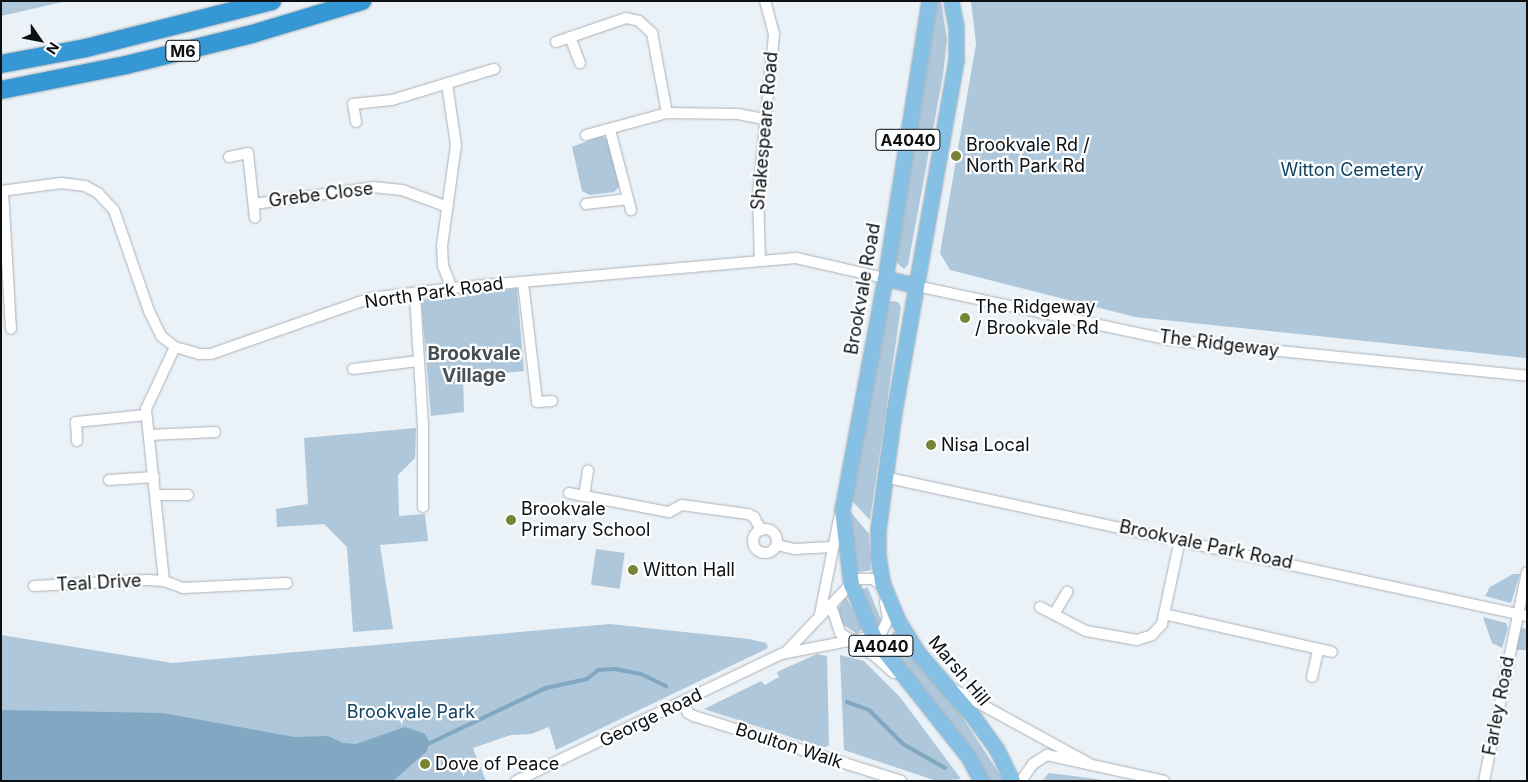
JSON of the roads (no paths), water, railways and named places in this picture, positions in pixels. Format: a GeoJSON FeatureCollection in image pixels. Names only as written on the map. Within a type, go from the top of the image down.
{"type":"FeatureCollection","features":[{"type":"Feature","properties":{"kind":"highway","name":"M6"},"geometry":{"type":"LineString","coordinates":[[1,64],[86,48],[272,1]]}},
{"type":"Feature","properties":{"kind":"highway","name":"M6"},"geometry":{"type":"LineString","coordinates":[[1,90],[165,56],[362,1]]}},
{"type":"Feature","properties":{"kind":"main road","name":"Brookvale Road"},"geometry":{"type":"LineString","coordinates":[[851,584],[842,510],[885,278],[929,1]]}},
{"type":"Feature","properties":{"kind":"main road","name":"A4040"},"geometry":{"type":"LineString","coordinates":[[882,582],[878,530],[884,477],[956,60],[956,26],[951,1]]}},
{"type":"Feature","properties":{"kind":"main road"},"geometry":{"type":"LineString","coordinates":[[885,278],[916,286]]}},
{"type":"Feature","properties":{"kind":"main road","name":"Marsh Hill"},"geometry":{"type":"LineString","coordinates":[[882,582],[898,621],[919,654],[950,687],[997,750],[1012,781]]}},
{"type":"Feature","properties":{"kind":"main road","name":"A4040"},"geometry":{"type":"LineString","coordinates":[[851,584],[874,638],[925,700],[969,758],[981,781]]}},
{"type":"Feature","properties":{"kind":"street","name":"Shakespeare Road"},"geometry":{"type":"LineString","coordinates":[[760,261],[756,229],[764,119],[774,34],[765,1]]}},
{"type":"Feature","properties":{"kind":"street"},"geometry":{"type":"LineString","coordinates":[[556,42],[626,18],[646,26],[654,41],[667,113]]}},
{"type":"Feature","properties":{"kind":"street"},"geometry":{"type":"LineString","coordinates":[[570,38],[580,62]]}},
{"type":"Feature","properties":{"kind":"street"},"geometry":{"type":"LineString","coordinates":[[356,122],[353,104],[392,100],[494,69]]}},
{"type":"Feature","properties":{"kind":"street"},"geometry":{"type":"LineString","coordinates":[[447,84],[456,145],[453,180],[445,206],[442,253],[452,288]]}},
{"type":"Feature","properties":{"kind":"street"},"geometry":{"type":"LineString","coordinates":[[586,135],[667,113],[738,114],[764,119]]}},
{"type":"Feature","properties":{"kind":"street"},"geometry":{"type":"LineString","coordinates":[[610,130],[631,210]]}},
{"type":"Feature","properties":{"kind":"street","name":"Grebe Close"},"geometry":{"type":"LineString","coordinates":[[229,158],[248,153],[255,218]]}},
{"type":"Feature","properties":{"kind":"street"},"geometry":{"type":"LineString","coordinates":[[11,329],[2,191],[72,183],[98,193],[114,210],[154,324],[161,336],[175,347]]}},
{"type":"Feature","properties":{"kind":"street","name":"Grebe Close"},"geometry":{"type":"LineString","coordinates":[[254,204],[373,187],[402,190],[445,206]]}},
{"type":"Feature","properties":{"kind":"street"},"geometry":{"type":"LineString","coordinates":[[586,204],[628,199]]}},
{"type":"Feature","properties":{"kind":"street","name":"North Park Road"},"geometry":{"type":"LineString","coordinates":[[175,347],[210,354],[371,298],[415,295],[452,288],[796,258],[885,278]]}},
{"type":"Feature","properties":{"kind":"street"},"geometry":{"type":"LineString","coordinates":[[523,282],[537,402],[552,401]]}},
{"type":"Feature","properties":{"kind":"street","name":"The Ridgeway"},"geometry":{"type":"LineString","coordinates":[[916,286],[1169,340],[1527,376]]}},
{"type":"Feature","properties":{"kind":"street"},"geometry":{"type":"LineString","coordinates":[[415,295],[418,361],[424,424],[423,507]]}},
{"type":"Feature","properties":{"kind":"street","name":"Teal Drive"},"geometry":{"type":"LineString","coordinates":[[164,581],[150,435],[146,415],[148,401],[175,347]]}},
{"type":"Feature","properties":{"kind":"street"},"geometry":{"type":"LineString","coordinates":[[353,369],[418,361]]}},
{"type":"Feature","properties":{"kind":"street"},"geometry":{"type":"LineString","coordinates":[[77,441],[76,422],[146,415]]}},
{"type":"Feature","properties":{"kind":"street"},"geometry":{"type":"LineString","coordinates":[[150,435],[215,432]]}},
{"type":"Feature","properties":{"kind":"street"},"geometry":{"type":"LineString","coordinates":[[584,496],[588,470]]}},
{"type":"Feature","properties":{"kind":"street"},"geometry":{"type":"LineString","coordinates":[[109,480],[154,477]]}},
{"type":"Feature","properties":{"kind":"street","name":"Brookvale Park Road"},"geometry":{"type":"LineString","coordinates":[[884,477],[1180,539],[1522,615]]}},
{"type":"Feature","properties":{"kind":"street"},"geometry":{"type":"LineString","coordinates":[[569,493],[669,512],[682,505],[748,514],[754,517],[761,530]]}},
{"type":"Feature","properties":{"kind":"street"},"geometry":{"type":"LineString","coordinates":[[156,495],[188,495]]}},
{"type":"Feature","properties":{"kind":"street"},"geometry":{"type":"LineString","coordinates":[[820,614],[832,547],[842,510]]}},
{"type":"Feature","properties":{"kind":"street"},"geometry":{"type":"LineString","coordinates":[[761,530],[771,530],[776,536],[777,545]]}},
{"type":"Feature","properties":{"kind":"street"},"geometry":{"type":"LineString","coordinates":[[761,530],[753,542],[758,551],[768,553],[777,545]]}},
{"type":"Feature","properties":{"kind":"street"},"geometry":{"type":"LineString","coordinates":[[1040,608],[1086,631],[1137,640],[1158,630],[1164,614],[1180,539]]}},
{"type":"Feature","properties":{"kind":"street"},"geometry":{"type":"LineString","coordinates":[[777,545],[794,549],[832,547]]}},
{"type":"Feature","properties":{"kind":"street","name":"Farley Road"},"geometry":{"type":"LineString","coordinates":[[1484,781],[1522,615],[1527,572]]}},
{"type":"Feature","properties":{"kind":"street"},"geometry":{"type":"LineString","coordinates":[[851,584],[860,579],[882,582],[888,619],[885,630],[874,638]]}},
{"type":"Feature","properties":{"kind":"street","name":"Teal Drive"},"geometry":{"type":"LineString","coordinates":[[34,586],[164,581],[183,588],[287,583]]}},
{"type":"Feature","properties":{"kind":"street","name":"George Road"},"geometry":{"type":"LineString","coordinates":[[786,653],[820,614],[851,584]]}},
{"type":"Feature","properties":{"kind":"street"},"geometry":{"type":"LineString","coordinates":[[1054,614],[1067,592]]}},
{"type":"Feature","properties":{"kind":"street"},"geometry":{"type":"LineString","coordinates":[[831,605],[840,634],[881,661],[925,700]]}},
{"type":"Feature","properties":{"kind":"street"},"geometry":{"type":"LineString","coordinates":[[1164,614],[1318,651],[1332,652]]}},
{"type":"Feature","properties":{"kind":"street","name":"George Road"},"geometry":{"type":"LineString","coordinates":[[516,781],[786,653],[874,638]]}},
{"type":"Feature","properties":{"kind":"street"},"geometry":{"type":"LineString","coordinates":[[1312,677],[1318,651]]}},
{"type":"Feature","properties":{"kind":"street"},"geometry":{"type":"LineString","coordinates":[[950,687],[1090,764]]}},
{"type":"Feature","properties":{"kind":"street","name":"Boulton Walk"},"geometry":{"type":"LineString","coordinates":[[684,703],[688,712],[694,716],[901,781]]}},
{"type":"Feature","properties":{"kind":"street"},"geometry":{"type":"LineString","coordinates":[[1021,781],[1032,764],[1047,755],[1164,781]]}},
{"type":"Feature","properties":{"kind":"waterway"},"geometry":{"type":"LineString","coordinates":[[430,743],[546,688],[587,679],[598,670],[615,669],[641,674],[666,686]]}},
{"type":"Feature","properties":{"kind":"waterway"},"geometry":{"type":"LineString","coordinates":[[847,702],[869,710],[903,744],[945,768]]}},
{"type":"Feature","properties":{"kind":"place","name":"Brookvale Rd / North Park Rd"},"geometry":{"type":"Point","coordinates":[956,156]}},
{"type":"Feature","properties":{"kind":"place","name":"The Ridgeway / Brookvale Rd"},"geometry":{"type":"Point","coordinates":[965,318]}},
{"type":"Feature","properties":{"kind":"place","name":"Nisa Local"},"geometry":{"type":"Point","coordinates":[931,445]}},
{"type":"Feature","properties":{"kind":"place","name":"Brookvale Primary School"},"geometry":{"type":"Point","coordinates":[511,520]}},
{"type":"Feature","properties":{"kind":"place","name":"Witton Hall"},"geometry":{"type":"Point","coordinates":[633,570]}},
{"type":"Feature","properties":{"kind":"place","name":"Dove of Peace"},"geometry":{"type":"Point","coordinates":[425,764]}},
{"type":"Feature","properties":{"kind":"district","name":"Brookvale Village"},"geometry":{"type":"Point","coordinates":[474,365]}},
{"type":"Feature","properties":{"kind":"park label","name":"Witton Cemetery"},"geometry":{"type":"Point","coordinates":[1352,170]}},
{"type":"Feature","properties":{"kind":"park label","name":"Brookvale Park"},"geometry":{"type":"Point","coordinates":[411,712]}}]}
